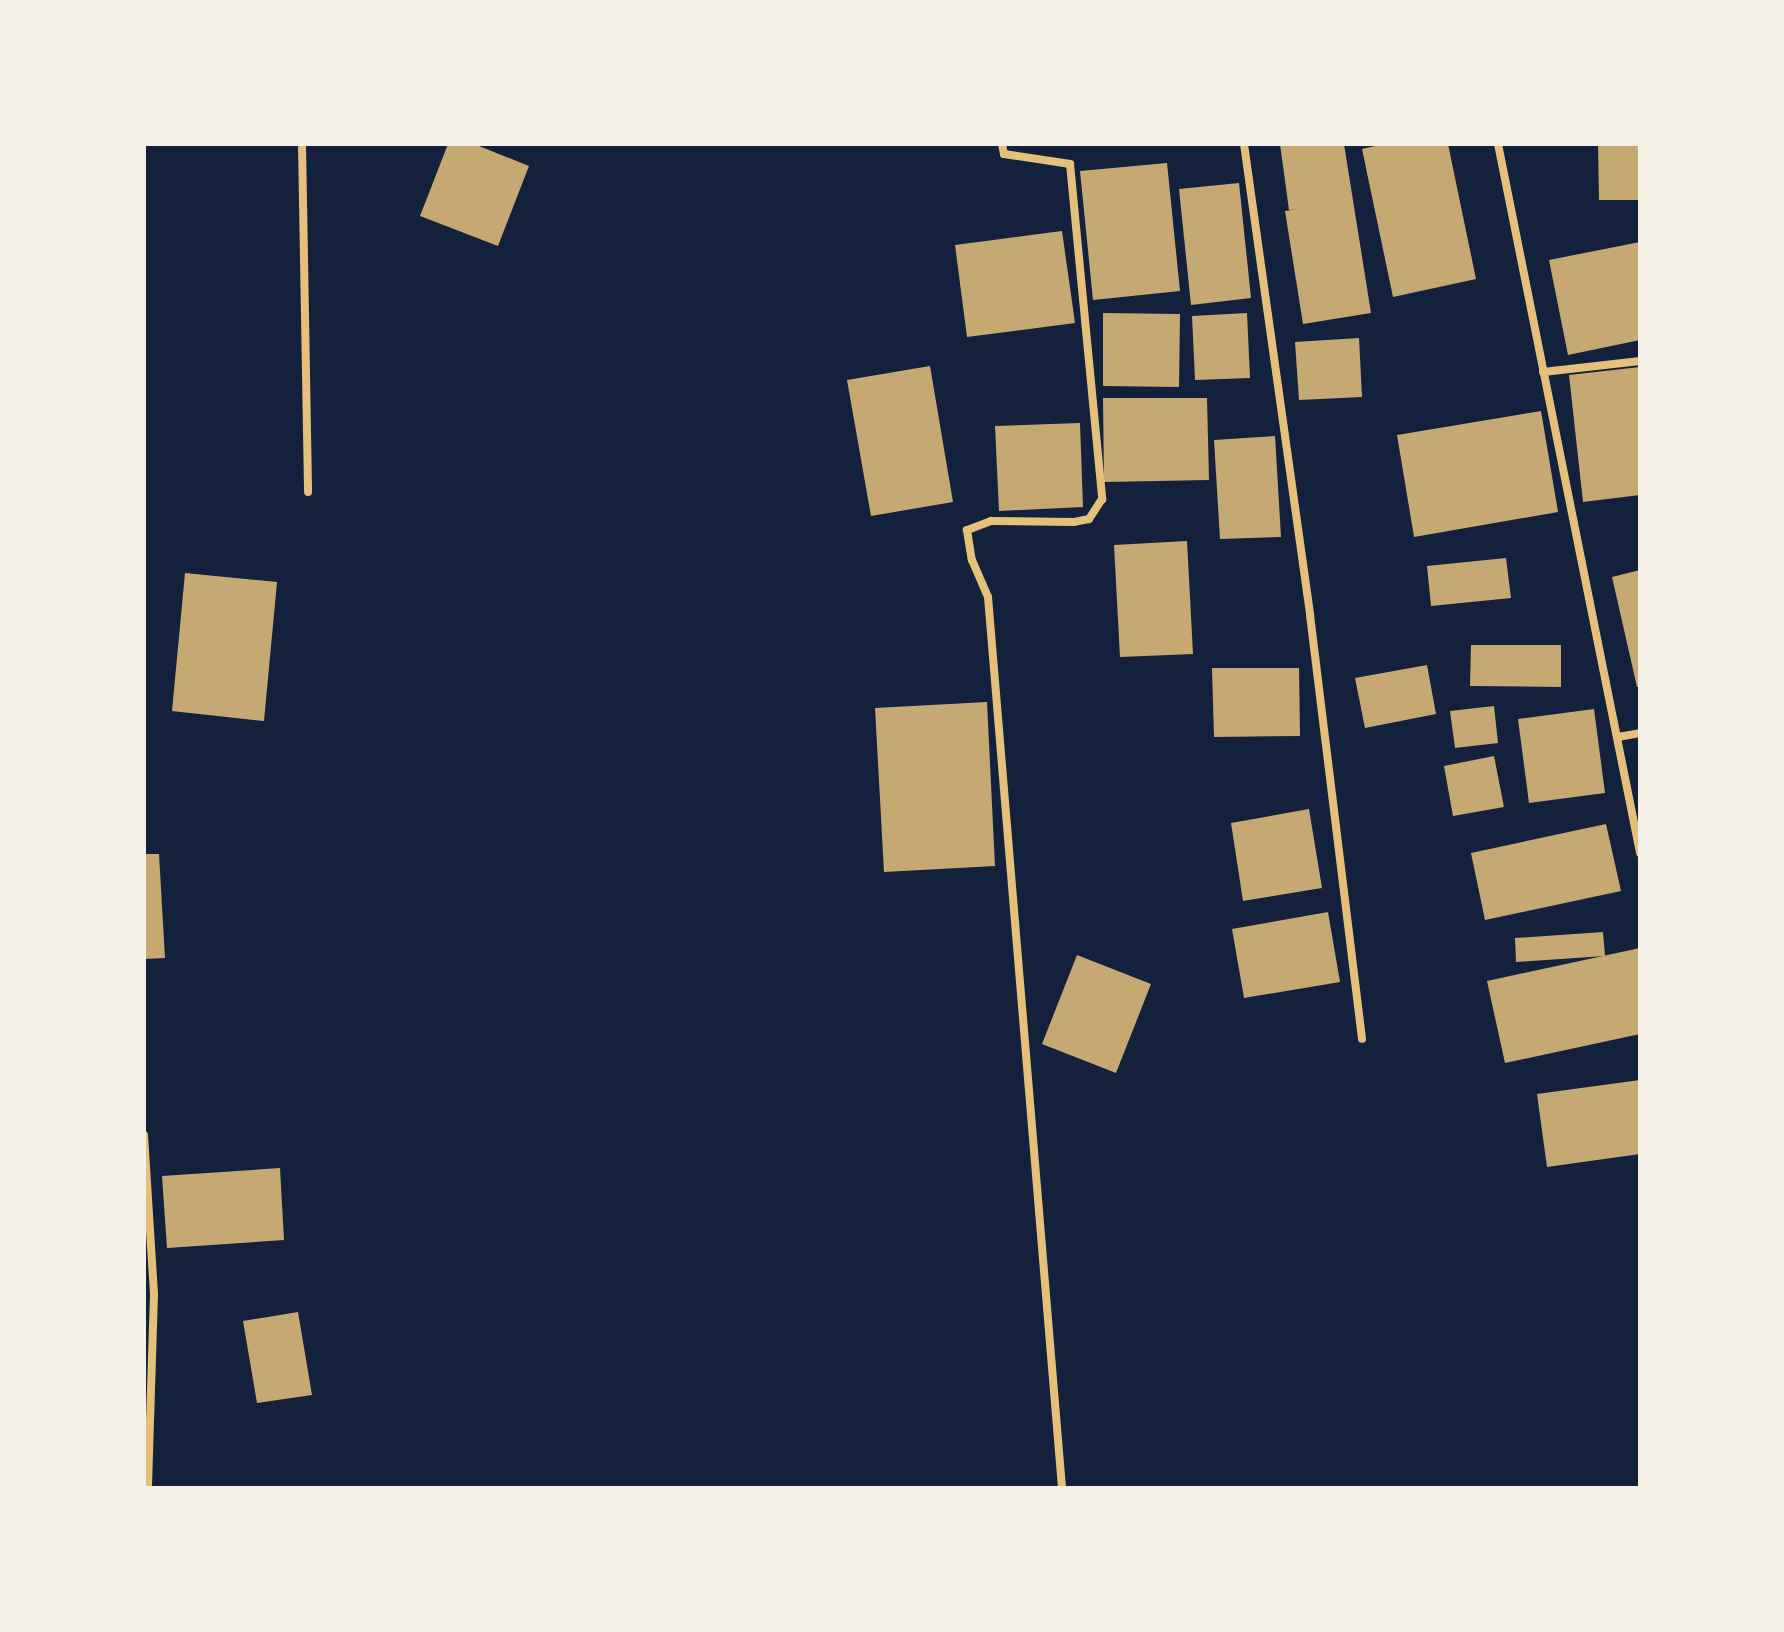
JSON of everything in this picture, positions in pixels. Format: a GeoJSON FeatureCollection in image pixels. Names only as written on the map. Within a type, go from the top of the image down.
{"type":"FeatureCollection","features":[{"type":"Feature","properties":{"kind":"street"},"geometry":{"type":"LineString","coordinates":[[302,144],[308,492]]}},
{"type":"Feature","properties":{"kind":"street"},"geometry":{"type":"LineString","coordinates":[[1002,144],[1004,154],[1070,164],[1102,499],[1089,519],[991,521],[967,530],[972,560],[988,597],[1062,1488]]}},
{"type":"Feature","properties":{"kind":"street"},"geometry":{"type":"LineString","coordinates":[[1244,144],[1310,615],[1362,1039]]}},
{"type":"Feature","properties":{"kind":"street"},"geometry":{"type":"LineString","coordinates":[[1498,144],[1640,853]]}},
{"type":"Feature","properties":{"kind":"street"},"geometry":{"type":"LineString","coordinates":[[1543,372],[1640,361]]}},
{"type":"Feature","properties":{"kind":"street"},"geometry":{"type":"LineString","coordinates":[[1618,737],[1640,733]]}},
{"type":"Feature","properties":{"kind":"street"},"geometry":{"type":"LineString","coordinates":[[144,1135],[154,1294],[148,1488]]}},
{"type":"Feature","properties":{"kind":"building"},"geometry":{"type":"Polygon","coordinates":[[[448,144],[474,144],[529,166],[498,246],[420,216],[448,144]]]}},
{"type":"Feature","properties":{"kind":"building"},"geometry":{"type":"Polygon","coordinates":[[[1280,144],[1344,144],[1371,313],[1303,324],[1285,211],[1299,209],[1289,210],[1280,144]]]}},
{"type":"Feature","properties":{"kind":"building"},"geometry":{"type":"Polygon","coordinates":[[[1384,144],[1448,144],[1476,279],[1393,297],[1362,149],[1384,144]]]}},
{"type":"Feature","properties":{"kind":"building"},"geometry":{"type":"Polygon","coordinates":[[[1598,144],[1640,144],[1640,200],[1599,200],[1598,144]]]}},
{"type":"Feature","properties":{"kind":"building"},"geometry":{"type":"Polygon","coordinates":[[[1167,163],[1180,291],[1093,300],[1080,171],[1167,163]]]}},
{"type":"Feature","properties":{"kind":"building"},"geometry":{"type":"Polygon","coordinates":[[[1239,183],[1251,298],[1191,305],[1179,189],[1239,183]]]}},
{"type":"Feature","properties":{"kind":"building"},"geometry":{"type":"Polygon","coordinates":[[[1062,231],[1075,323],[967,337],[955,245],[1062,231]]]}},
{"type":"Feature","properties":{"kind":"building"},"geometry":{"type":"Polygon","coordinates":[[[1640,242],[1640,340],[1568,355],[1549,260],[1640,242]]]}},
{"type":"Feature","properties":{"kind":"building"},"geometry":{"type":"Polygon","coordinates":[[[1103,313],[1180,314],[1179,387],[1103,386],[1103,313]]]}},
{"type":"Feature","properties":{"kind":"building"},"geometry":{"type":"Polygon","coordinates":[[[1247,313],[1250,378],[1195,380],[1192,316],[1247,313]]]}},
{"type":"Feature","properties":{"kind":"building"},"geometry":{"type":"Polygon","coordinates":[[[1359,338],[1362,397],[1299,400],[1295,342],[1359,338]]]}},
{"type":"Feature","properties":{"kind":"building"},"geometry":{"type":"Polygon","coordinates":[[[930,366],[953,502],[871,516],[847,380],[930,366]]]}},
{"type":"Feature","properties":{"kind":"building"},"geometry":{"type":"Polygon","coordinates":[[[1640,367],[1640,495],[1583,502],[1569,375],[1640,367]]]}},
{"type":"Feature","properties":{"kind":"building"},"geometry":{"type":"Polygon","coordinates":[[[1103,398],[1207,398],[1209,480],[1104,482],[1103,398]]]}},
{"type":"Feature","properties":{"kind":"building"},"geometry":{"type":"Polygon","coordinates":[[[1541,411],[1558,512],[1414,537],[1397,435],[1541,411]]]}},
{"type":"Feature","properties":{"kind":"building"},"geometry":{"type":"Polygon","coordinates":[[[1080,423],[1083,507],[999,511],[995,426],[1080,423]]]}},
{"type":"Feature","properties":{"kind":"building"},"geometry":{"type":"Polygon","coordinates":[[[1275,436],[1281,537],[1220,539],[1214,440],[1275,436]]]}},
{"type":"Feature","properties":{"kind":"building"},"geometry":{"type":"Polygon","coordinates":[[[1187,541],[1193,654],[1120,657],[1114,545],[1187,541]]]}},
{"type":"Feature","properties":{"kind":"building"},"geometry":{"type":"Polygon","coordinates":[[[1506,558],[1511,598],[1431,606],[1427,566],[1506,558]]]}},
{"type":"Feature","properties":{"kind":"building"},"geometry":{"type":"Polygon","coordinates":[[[1640,570],[1640,687],[1637,687],[1612,577],[1640,570]]]}},
{"type":"Feature","properties":{"kind":"building"},"geometry":{"type":"Polygon","coordinates":[[[185,573],[277,582],[264,721],[172,711],[185,573]]]}},
{"type":"Feature","properties":{"kind":"building"},"geometry":{"type":"Polygon","coordinates":[[[1471,645],[1561,645],[1561,687],[1470,686],[1471,645]]]}},
{"type":"Feature","properties":{"kind":"building"},"geometry":{"type":"Polygon","coordinates":[[[1427,665],[1436,714],[1365,728],[1355,678],[1427,665]]]}},
{"type":"Feature","properties":{"kind":"building"},"geometry":{"type":"Polygon","coordinates":[[[1212,668],[1299,668],[1300,736],[1214,737],[1212,668]]]}},
{"type":"Feature","properties":{"kind":"building"},"geometry":{"type":"Polygon","coordinates":[[[987,702],[995,866],[884,872],[875,708],[987,702]]]}},
{"type":"Feature","properties":{"kind":"building"},"geometry":{"type":"Polygon","coordinates":[[[1494,706],[1498,743],[1455,748],[1450,711],[1494,706]]]}},
{"type":"Feature","properties":{"kind":"building"},"geometry":{"type":"Polygon","coordinates":[[[1594,709],[1605,793],[1529,803],[1518,719],[1594,709]]]}},
{"type":"Feature","properties":{"kind":"building"},"geometry":{"type":"Polygon","coordinates":[[[1494,756],[1504,807],[1453,816],[1444,766],[1494,756]]]}},
{"type":"Feature","properties":{"kind":"building"},"geometry":{"type":"Polygon","coordinates":[[[1309,809],[1322,888],[1243,901],[1231,823],[1309,809]]]}},
{"type":"Feature","properties":{"kind":"building"},"geometry":{"type":"Polygon","coordinates":[[[1606,824],[1621,891],[1485,920],[1471,853],[1606,824]]]}},
{"type":"Feature","properties":{"kind":"building"},"geometry":{"type":"Polygon","coordinates":[[[144,854],[159,854],[165,958],[144,959],[144,854]]]}},
{"type":"Feature","properties":{"kind":"building"},"geometry":{"type":"Polygon","coordinates":[[[1328,912],[1340,982],[1244,998],[1232,929],[1328,912]]]}},
{"type":"Feature","properties":{"kind":"building"},"geometry":{"type":"Polygon","coordinates":[[[1603,932],[1605,956],[1516,962],[1515,938],[1603,932]]]}},
{"type":"Feature","properties":{"kind":"building"},"geometry":{"type":"Polygon","coordinates":[[[1640,948],[1640,1034],[1505,1063],[1487,981],[1640,948]]]}},
{"type":"Feature","properties":{"kind":"building"},"geometry":{"type":"Polygon","coordinates":[[[1077,955],[1151,984],[1116,1073],[1042,1044],[1077,955]]]}},
{"type":"Feature","properties":{"kind":"building"},"geometry":{"type":"Polygon","coordinates":[[[1640,1080],[1640,1154],[1547,1167],[1537,1094],[1640,1080]]]}},
{"type":"Feature","properties":{"kind":"building"},"geometry":{"type":"Polygon","coordinates":[[[280,1168],[284,1240],[167,1248],[162,1176],[280,1168]]]}},
{"type":"Feature","properties":{"kind":"building"},"geometry":{"type":"Polygon","coordinates":[[[298,1312],[312,1395],[257,1403],[243,1321],[298,1312]]]}}]}
